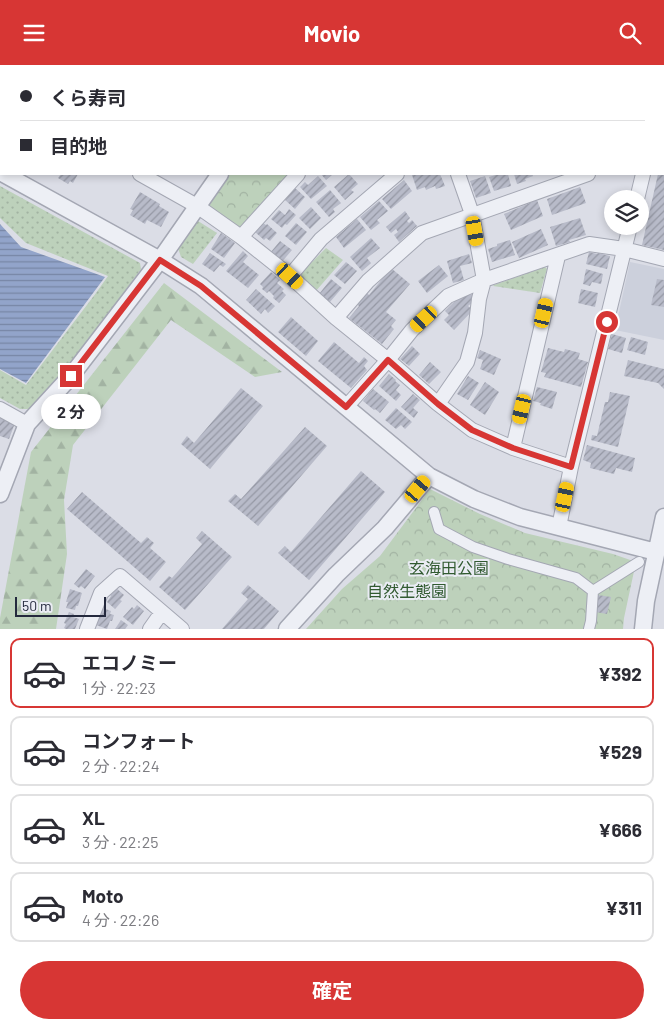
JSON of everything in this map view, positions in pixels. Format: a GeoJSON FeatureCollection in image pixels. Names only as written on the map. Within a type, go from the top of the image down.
{"type":"FeatureCollection","features":[{"type":"Feature","properties":{"kind":"street"},"geometry":{"type":"LineString","coordinates":[[6,175],[160,260],[201,286],[429,476],[474,499],[520,517],[660,553]]}},
{"type":"Feature","properties":{"kind":"street"},"geometry":{"type":"LineString","coordinates":[[142,175],[197,206],[241,237],[290,276],[336,318],[438,404],[472,430],[513,448],[571,467]]}},
{"type":"Feature","properties":{"kind":"street"},"geometry":{"type":"LineString","coordinates":[[0,494],[27,424],[71,376],[160,260],[219,175]]}},
{"type":"Feature","properties":{"kind":"street"},"geometry":{"type":"LineString","coordinates":[[241,237],[297,175]]}},
{"type":"Feature","properties":{"kind":"street"},"geometry":{"type":"LineString","coordinates":[[290,276],[321,239],[396,175]]}},
{"type":"Feature","properties":{"kind":"street"},"geometry":{"type":"LineString","coordinates":[[438,404],[466,361],[475,333],[484,280],[472,214],[458,175]]}},
{"type":"Feature","properties":{"kind":"street"},"geometry":{"type":"LineString","coordinates":[[336,318],[368,281],[422,233],[585,175]]}},
{"type":"Feature","properties":{"kind":"street"},"geometry":{"type":"LineString","coordinates":[[639,190],[643,175]]}},
{"type":"Feature","properties":{"kind":"street"},"geometry":{"type":"LineString","coordinates":[[559,527],[571,467],[628,235]]}},
{"type":"Feature","properties":{"kind":"street"},"geometry":{"type":"LineString","coordinates":[[346,407],[412,330],[448,297],[484,280],[589,244],[624,249],[664,259]]}},
{"type":"Feature","properties":{"kind":"street"},"geometry":{"type":"LineString","coordinates":[[513,448],[558,256]]}},
{"type":"Feature","properties":{"kind":"street"},"geometry":{"type":"LineString","coordinates":[[0,409],[27,424]]}},
{"type":"Feature","properties":{"kind":"street"},"geometry":{"type":"LineString","coordinates":[[287,629],[336,575],[385,527],[429,476]]}},
{"type":"Feature","properties":{"kind":"street"},"geometry":{"type":"LineString","coordinates":[[434,512],[440,529],[473,547],[508,559],[576,577],[593,591]]}},
{"type":"Feature","properties":{"kind":"street"},"geometry":{"type":"LineString","coordinates":[[643,629],[646,601],[660,553],[664,517]]}},
{"type":"Feature","properties":{"kind":"street"},"geometry":{"type":"LineString","coordinates":[[593,591],[639,562]]}},
{"type":"Feature","properties":{"kind":"street"},"geometry":{"type":"LineString","coordinates":[[87,629],[101,593],[120,576],[182,629]]}},
{"type":"Feature","properties":{"kind":"street"},"geometry":{"type":"LineString","coordinates":[[589,629],[593,591]]}},
{"type":"Feature","properties":{"kind":"street"},"geometry":{"type":"LineString","coordinates":[[150,629],[162,612]]}},
{"type":"Feature","properties":{"kind":"shaded area"},"geometry":{"type":"Polygon","coordinates":[[[630,262],[664,269],[664,340],[615,330],[630,262]]]}},
{"type":"Feature","properties":{"kind":"green space"},"geometry":{"type":"Polygon","coordinates":[[[227,175],[288,175],[243,226],[236,228],[205,204],[227,175]]]}},
{"type":"Feature","properties":{"kind":"green space"},"geometry":{"type":"Polygon","coordinates":[[[0,186],[140,263],[141,269],[64,376],[30,409],[20,409],[0,398],[0,370],[26,385],[108,276],[26,243],[0,218],[0,186]]]}},
{"type":"Feature","properties":{"kind":"green space"},"geometry":{"type":"Polygon","coordinates":[[[198,221],[217,233],[193,264],[181,257],[178,248],[198,221]]]}},
{"type":"Feature","properties":{"kind":"green space"},"geometry":{"type":"Polygon","coordinates":[[[326,248],[343,260],[315,292],[306,285],[301,277],[303,271],[326,248]]]}},
{"type":"Feature","properties":{"kind":"green space"},"geometry":{"type":"Polygon","coordinates":[[[545,267],[547,269],[540,293],[493,286],[494,285],[545,267]]]}},
{"type":"Feature","properties":{"kind":"green space"},"geometry":{"type":"Polygon","coordinates":[[[164,283],[282,372],[255,377],[171,320],[73,445],[64,500],[67,554],[56,629],[0,629],[0,618],[31,452],[164,283]]]}},
{"type":"Feature","properties":{"kind":"green space","name":"玄海田公園"},"geometry":{"type":"Polygon","coordinates":[[[430,489],[480,514],[525,533],[613,554],[636,562],[623,629],[306,629],[342,589],[380,556],[430,489]]]}},
{"type":"Feature","properties":{"kind":"water"},"geometry":{"type":"Polygon","coordinates":[[[0,224],[21,247],[105,277],[26,383],[0,369],[0,224]]]}},
{"type":"Feature","properties":{"kind":"building"},"geometry":{"type":"Polygon","coordinates":[[[60,175],[77,175],[73,183],[70,181],[68,184],[58,178],[60,175]]]}},
{"type":"Feature","properties":{"kind":"building"},"geometry":{"type":"Polygon","coordinates":[[[322,175],[332,175],[326,180],[322,175]]]}},
{"type":"Feature","properties":{"kind":"building"},"geometry":{"type":"Polygon","coordinates":[[[348,175],[358,184],[351,190],[354,192],[345,200],[334,187],[348,175]]]}},
{"type":"Feature","properties":{"kind":"building"},"geometry":{"type":"Polygon","coordinates":[[[412,175],[440,175],[445,186],[436,189],[435,186],[426,190],[425,187],[417,190],[412,175]]]}},
{"type":"Feature","properties":{"kind":"building"},"geometry":{"type":"Polygon","coordinates":[[[508,175],[511,186],[494,191],[489,177],[508,175]]]}},
{"type":"Feature","properties":{"kind":"building"},"geometry":{"type":"Polygon","coordinates":[[[514,175],[532,175],[525,179],[526,181],[517,184],[514,175]]]}},
{"type":"Feature","properties":{"kind":"building"},"geometry":{"type":"Polygon","coordinates":[[[658,175],[664,175],[664,250],[642,245],[644,235],[649,235],[649,214],[658,175]]]}},
{"type":"Feature","properties":{"kind":"building"},"geometry":{"type":"Polygon","coordinates":[[[318,176],[327,186],[311,199],[300,187],[305,182],[308,185],[318,176]]]}},
{"type":"Feature","properties":{"kind":"building"},"geometry":{"type":"Polygon","coordinates":[[[485,176],[491,193],[476,198],[470,181],[485,176]]]}},
{"type":"Feature","properties":{"kind":"building"},"geometry":{"type":"Polygon","coordinates":[[[404,180],[412,191],[391,209],[382,199],[404,180]]]}},
{"type":"Feature","properties":{"kind":"building"},"geometry":{"type":"Polygon","coordinates":[[[580,187],[586,203],[552,215],[547,199],[580,187]]]}},
{"type":"Feature","properties":{"kind":"building"},"geometry":{"type":"Polygon","coordinates":[[[295,188],[305,197],[295,209],[285,200],[295,188]]]}},
{"type":"Feature","properties":{"kind":"building"},"geometry":{"type":"Polygon","coordinates":[[[330,190],[341,203],[333,209],[335,212],[329,217],[316,202],[330,190]]]}},
{"type":"Feature","properties":{"kind":"building"},"geometry":{"type":"Polygon","coordinates":[[[140,192],[169,212],[161,227],[147,220],[145,224],[130,215],[133,210],[130,209],[140,192]]]}},
{"type":"Feature","properties":{"kind":"building"},"geometry":{"type":"Polygon","coordinates":[[[537,200],[543,216],[511,230],[504,214],[537,200]]]}},
{"type":"Feature","properties":{"kind":"building"},"geometry":{"type":"Polygon","coordinates":[[[379,201],[388,211],[377,220],[380,223],[371,230],[360,217],[379,201]]]}},
{"type":"Feature","properties":{"kind":"building"},"geometry":{"type":"Polygon","coordinates":[[[311,207],[321,218],[310,229],[299,218],[311,207]]]}},
{"type":"Feature","properties":{"kind":"building"},"geometry":{"type":"Polygon","coordinates":[[[289,209],[296,215],[282,228],[271,219],[279,210],[285,215],[289,209]]]}},
{"type":"Feature","properties":{"kind":"building"},"geometry":{"type":"Polygon","coordinates":[[[405,211],[410,218],[407,221],[409,223],[412,220],[417,226],[399,242],[394,235],[398,232],[396,229],[391,233],[386,227],[405,211]]]}},
{"type":"Feature","properties":{"kind":"building"},"geometry":{"type":"Polygon","coordinates":[[[580,218],[586,235],[556,246],[550,227],[580,218]]]}},
{"type":"Feature","properties":{"kind":"building"},"geometry":{"type":"Polygon","coordinates":[[[357,219],[366,230],[344,248],[336,237],[357,219]]]}},
{"type":"Feature","properties":{"kind":"building"},"geometry":{"type":"Polygon","coordinates":[[[263,223],[267,224],[277,233],[270,241],[266,238],[264,240],[255,232],[263,223]]]}},
{"type":"Feature","properties":{"kind":"building"},"geometry":{"type":"Polygon","coordinates":[[[296,223],[307,232],[296,245],[285,236],[296,223]]]}},
{"type":"Feature","properties":{"kind":"building"},"geometry":{"type":"Polygon","coordinates":[[[541,229],[548,245],[519,258],[512,242],[541,229]]]}},
{"type":"Feature","properties":{"kind":"building"},"geometry":{"type":"Polygon","coordinates":[[[221,233],[235,243],[224,258],[211,249],[221,233]]]}},
{"type":"Feature","properties":{"kind":"building"},"geometry":{"type":"Polygon","coordinates":[[[371,238],[380,248],[367,258],[371,263],[362,271],[350,257],[371,238]]]}},
{"type":"Feature","properties":{"kind":"building"},"geometry":{"type":"Polygon","coordinates":[[[510,240],[515,255],[492,262],[488,249],[510,240]]]}},
{"type":"Feature","properties":{"kind":"building"},"geometry":{"type":"Polygon","coordinates":[[[280,241],[292,250],[281,263],[270,253],[280,241]]]}},
{"type":"Feature","properties":{"kind":"building"},"geometry":{"type":"Polygon","coordinates":[[[243,251],[248,256],[243,262],[259,275],[248,288],[226,271],[243,251]]]}},
{"type":"Feature","properties":{"kind":"building"},"geometry":{"type":"Polygon","coordinates":[[[589,252],[610,256],[607,269],[586,264],[589,252]]]}},
{"type":"Feature","properties":{"kind":"building"},"geometry":{"type":"Polygon","coordinates":[[[210,253],[226,264],[223,267],[220,265],[214,272],[202,264],[210,253]]]}},
{"type":"Feature","properties":{"kind":"building"},"geometry":{"type":"Polygon","coordinates":[[[469,254],[472,263],[460,266],[464,280],[453,283],[447,261],[469,254]]]}},
{"type":"Feature","properties":{"kind":"building"},"geometry":{"type":"Polygon","coordinates":[[[346,262],[357,271],[345,284],[334,275],[346,262]]]}},
{"type":"Feature","properties":{"kind":"building"},"geometry":{"type":"Polygon","coordinates":[[[439,265],[448,276],[427,293],[418,281],[439,265]]]}},
{"type":"Feature","properties":{"kind":"building"},"geometry":{"type":"Polygon","coordinates":[[[391,268],[410,284],[386,312],[396,320],[391,326],[394,329],[382,344],[349,318],[359,306],[356,303],[366,292],[369,295],[391,268]]]}},
{"type":"Feature","properties":{"kind":"building"},"geometry":{"type":"Polygon","coordinates":[[[586,269],[603,274],[601,284],[592,282],[590,286],[583,284],[586,269]]]}},
{"type":"Feature","properties":{"kind":"building"},"geometry":{"type":"Polygon","coordinates":[[[271,272],[280,280],[277,283],[284,289],[282,291],[286,295],[279,303],[269,291],[267,293],[262,289],[263,287],[260,284],[271,272]]]}},
{"type":"Feature","properties":{"kind":"building"},"geometry":{"type":"Polygon","coordinates":[[[331,279],[342,288],[330,302],[319,294],[331,279]]]}},
{"type":"Feature","properties":{"kind":"building"},"geometry":{"type":"Polygon","coordinates":[[[657,279],[664,280],[664,307],[651,305],[657,279]]]}},
{"type":"Feature","properties":{"kind":"building"},"geometry":{"type":"Polygon","coordinates":[[[256,289],[275,306],[268,313],[265,309],[261,314],[246,300],[256,289]]]}},
{"type":"Feature","properties":{"kind":"building"},"geometry":{"type":"Polygon","coordinates":[[[581,289],[598,293],[595,307],[578,303],[581,289]]]}},
{"type":"Feature","properties":{"kind":"building"},"geometry":{"type":"Polygon","coordinates":[[[473,294],[473,302],[468,306],[473,310],[454,330],[444,320],[449,315],[445,311],[457,299],[473,294]]]}},
{"type":"Feature","properties":{"kind":"building"},"geometry":{"type":"Polygon","coordinates":[[[291,317],[318,341],[306,356],[278,332],[291,317]]]}},
{"type":"Feature","properties":{"kind":"building"},"geometry":{"type":"Polygon","coordinates":[[[612,334],[626,338],[622,353],[608,349],[612,334]]]}},
{"type":"Feature","properties":{"kind":"building"},"geometry":{"type":"Polygon","coordinates":[[[631,337],[648,342],[645,355],[627,350],[631,337]]]}},
{"type":"Feature","properties":{"kind":"building"},"geometry":{"type":"Polygon","coordinates":[[[334,342],[359,363],[364,357],[368,361],[364,366],[367,370],[351,388],[318,361],[334,342]]]}},
{"type":"Feature","properties":{"kind":"building"},"geometry":{"type":"Polygon","coordinates":[[[412,346],[420,354],[409,366],[400,359],[412,346]]]}},
{"type":"Feature","properties":{"kind":"building"},"geometry":{"type":"Polygon","coordinates":[[[548,348],[564,352],[565,349],[580,353],[578,359],[588,362],[581,387],[544,377],[546,373],[541,372],[548,348]]]}},
{"type":"Feature","properties":{"kind":"building"},"geometry":{"type":"Polygon","coordinates":[[[480,350],[501,359],[494,375],[480,369],[483,360],[477,358],[480,350]]]}},
{"type":"Feature","properties":{"kind":"building"},"geometry":{"type":"Polygon","coordinates":[[[628,360],[664,369],[664,389],[658,383],[624,376],[628,360]]]}},
{"type":"Feature","properties":{"kind":"building"},"geometry":{"type":"Polygon","coordinates":[[[430,362],[441,372],[429,384],[419,375],[430,362]]]}},
{"type":"Feature","properties":{"kind":"building"},"geometry":{"type":"Polygon","coordinates":[[[389,374],[400,385],[396,390],[401,395],[396,401],[379,386],[389,374]]]}},
{"type":"Feature","properties":{"kind":"building"},"geometry":{"type":"Polygon","coordinates":[[[468,376],[479,383],[468,400],[457,394],[468,376]]]}},
{"type":"Feature","properties":{"kind":"building"},"geometry":{"type":"Polygon","coordinates":[[[485,382],[499,392],[485,415],[470,405],[485,382]]]}},
{"type":"Feature","properties":{"kind":"building"},"geometry":{"type":"Polygon","coordinates":[[[537,387],[557,392],[552,409],[533,401],[537,387]]]}},
{"type":"Feature","properties":{"kind":"building"},"geometry":{"type":"Polygon","coordinates":[[[241,388],[263,406],[210,469],[181,444],[187,436],[194,443],[241,388]]]}},
{"type":"Feature","properties":{"kind":"building"},"geometry":{"type":"Polygon","coordinates":[[[373,389],[389,402],[380,413],[363,401],[373,389]]]}},
{"type":"Feature","properties":{"kind":"building"},"geometry":{"type":"Polygon","coordinates":[[[610,392],[630,396],[618,447],[591,440],[592,435],[597,436],[605,402],[608,402],[610,392]]]}},
{"type":"Feature","properties":{"kind":"building"},"geometry":{"type":"Polygon","coordinates":[[[413,394],[420,400],[413,408],[418,412],[414,418],[401,407],[413,394]]]}},
{"type":"Feature","properties":{"kind":"building"},"geometry":{"type":"Polygon","coordinates":[[[396,408],[412,422],[405,429],[401,425],[396,429],[385,420],[396,408]]]}},
{"type":"Feature","properties":{"kind":"building"},"geometry":{"type":"Polygon","coordinates":[[[0,418],[15,423],[9,439],[0,436],[0,418]]]}},
{"type":"Feature","properties":{"kind":"building"},"geometry":{"type":"Polygon","coordinates":[[[305,427],[327,446],[258,526],[228,501],[235,494],[241,499],[305,427]]]}},
{"type":"Feature","properties":{"kind":"building"},"geometry":{"type":"Polygon","coordinates":[[[587,445],[635,458],[632,472],[616,468],[614,474],[590,468],[591,463],[583,460],[587,445]]]}},
{"type":"Feature","properties":{"kind":"building"},"geometry":{"type":"Polygon","coordinates":[[[361,471],[385,492],[309,580],[278,553],[285,546],[291,552],[361,471]]]}},
{"type":"Feature","properties":{"kind":"building"},"geometry":{"type":"Polygon","coordinates":[[[82,492],[141,543],[147,537],[154,543],[150,548],[166,562],[150,581],[67,509],[82,492]]]}},
{"type":"Feature","properties":{"kind":"building"},"geometry":{"type":"Polygon","coordinates":[[[202,531],[232,557],[185,610],[159,587],[169,576],[172,578],[202,544],[196,538],[202,531]]]}},
{"type":"Feature","properties":{"kind":"building"},"geometry":{"type":"Polygon","coordinates":[[[86,569],[95,576],[85,589],[81,586],[79,588],[74,584],[86,569]]]}},
{"type":"Feature","properties":{"kind":"building"},"geometry":{"type":"Polygon","coordinates":[[[248,585],[279,611],[264,629],[222,629],[248,599],[241,593],[248,585]]]}},
{"type":"Feature","properties":{"kind":"building"},"geometry":{"type":"Polygon","coordinates":[[[115,587],[124,595],[120,600],[122,601],[115,609],[107,602],[111,596],[109,594],[115,587]]]}},
{"type":"Feature","properties":{"kind":"building"},"geometry":{"type":"Polygon","coordinates":[[[70,589],[82,593],[75,610],[66,608],[70,589]]]}},
{"type":"Feature","properties":{"kind":"building"},"geometry":{"type":"Polygon","coordinates":[[[598,595],[611,597],[607,614],[595,612],[598,595]]]}},
{"type":"Feature","properties":{"kind":"building"},"geometry":{"type":"Polygon","coordinates":[[[137,605],[144,611],[133,625],[123,617],[132,607],[134,609],[137,605]]]}},
{"type":"Feature","properties":{"kind":"building"},"geometry":{"type":"Polygon","coordinates":[[[103,608],[111,611],[110,614],[114,615],[107,629],[96,625],[103,608]]]}},
{"type":"Feature","properties":{"kind":"building"},"geometry":{"type":"Polygon","coordinates":[[[69,612],[74,614],[73,617],[79,619],[75,629],[64,628],[69,612]]]}},
{"type":"Feature","properties":{"kind":"building"},"geometry":{"type":"Polygon","coordinates":[[[121,620],[128,625],[125,629],[115,629],[121,620]]]}},
{"type":"Feature","properties":{"kind":"route"},"geometry":{"type":"LineString","coordinates":[[71,376],[160,260],[201,286],[346,407],[388,360],[438,404],[472,430],[513,448],[571,467],[607,322]]}},
{"type":"Feature","properties":{"kind":"park label","name":"自然生態園"},"geometry":{"type":"Point","coordinates":[407,590]}}]}
